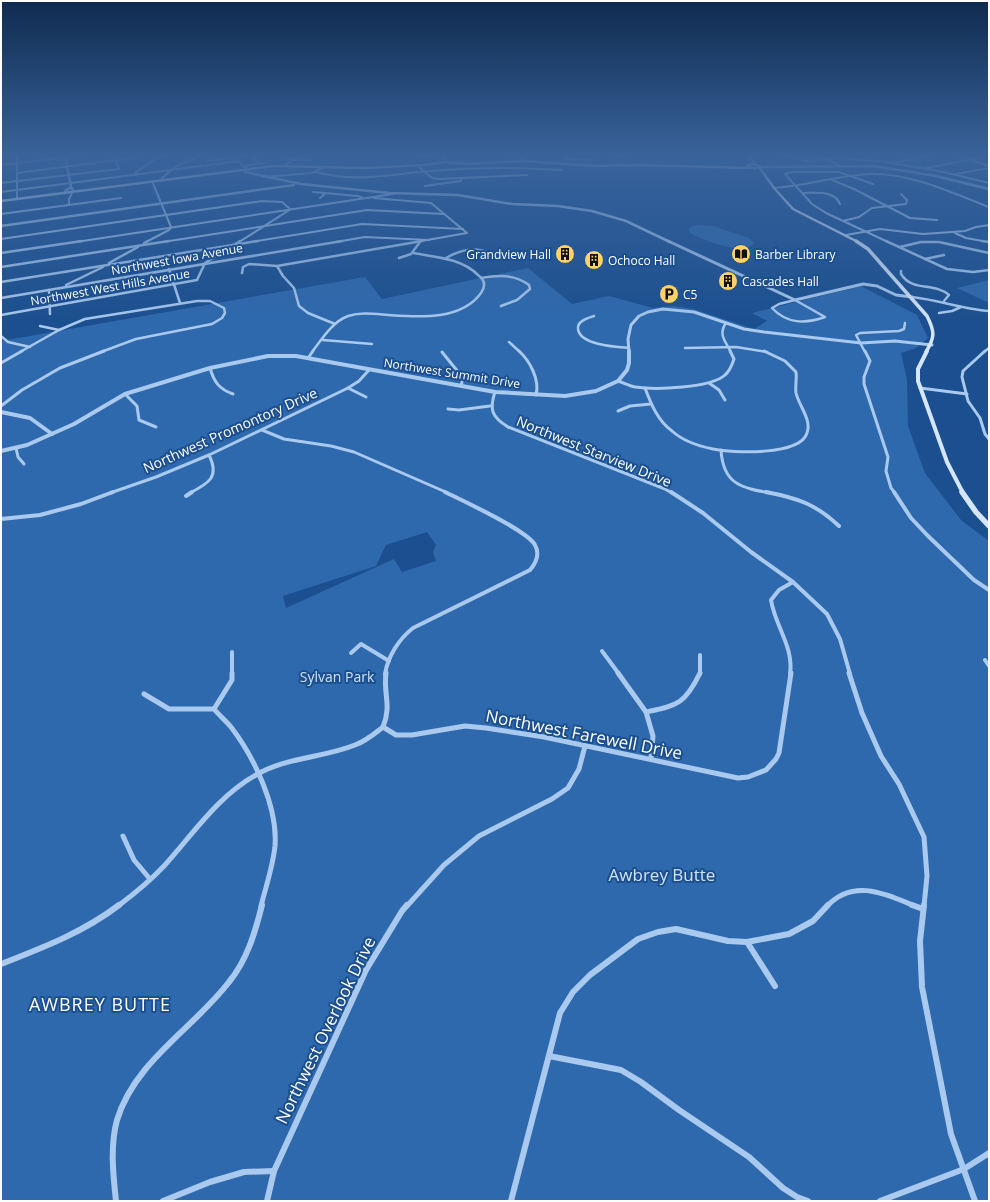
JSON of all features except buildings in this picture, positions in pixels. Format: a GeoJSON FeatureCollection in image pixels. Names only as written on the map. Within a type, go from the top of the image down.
{"type":"FeatureCollection","features":[{"type":"Feature","properties":{"kind":"main road"},"geometry":{"type":"LineString","coordinates":[[796,211],[846,235],[868,249],[910,297],[932,329],[934,334],[932,345],[921,361],[918,369],[918,381],[920,388],[958,489],[976,513],[989,526]]}},
{"type":"Feature","properties":{"kind":"street"},"geometry":{"type":"LineString","coordinates":[[1,214],[23,211]]}},
{"type":"Feature","properties":{"kind":"street"},"geometry":{"type":"LineString","coordinates":[[1,226],[110,211]]}},
{"type":"Feature","properties":{"kind":"street"},"geometry":{"type":"LineString","coordinates":[[165,211],[171,227]]}},
{"type":"Feature","properties":{"kind":"street"},"geometry":{"type":"LineString","coordinates":[[1,239],[194,211]]}},
{"type":"Feature","properties":{"kind":"street"},"geometry":{"type":"LineString","coordinates":[[1,252],[277,211]]}},
{"type":"Feature","properties":{"kind":"street","name":"Northwest West Hills Avenue"},"geometry":{"type":"LineString","coordinates":[[1,315],[197,280],[205,263],[238,244],[288,211]]}},
{"type":"Feature","properties":{"kind":"street"},"geometry":{"type":"LineString","coordinates":[[1,267],[360,211]]}},
{"type":"Feature","properties":{"kind":"street"},"geometry":{"type":"LineString","coordinates":[[388,211],[444,214]]}},
{"type":"Feature","properties":{"kind":"street"},"geometry":{"type":"LineString","coordinates":[[242,273],[243,267],[249,264],[277,266],[467,233],[440,211]]}},
{"type":"Feature","properties":{"kind":"street"},"geometry":{"type":"LineString","coordinates":[[591,211],[607,214],[633,224],[796,300],[825,316],[824,318],[808,322],[796,322],[786,319],[772,308],[779,304],[796,300],[863,284],[874,286],[896,295],[944,301],[961,307],[989,311]]}},
{"type":"Feature","properties":{"kind":"street"},"geometry":{"type":"LineString","coordinates":[[824,211],[924,259],[951,270],[973,272],[989,270]]}},
{"type":"Feature","properties":{"kind":"street"},"geometry":{"type":"LineString","coordinates":[[843,221],[859,217],[868,211]]}},
{"type":"Feature","properties":{"kind":"street"},"geometry":{"type":"LineString","coordinates":[[894,211],[906,216],[937,220]]}},
{"type":"Feature","properties":{"kind":"street"},"geometry":{"type":"LineString","coordinates":[[1,282],[362,224],[463,229]]}},
{"type":"Feature","properties":{"kind":"street"},"geometry":{"type":"LineString","coordinates":[[846,235],[880,229],[923,234],[953,232],[965,231],[976,227],[989,225]]}},
{"type":"Feature","properties":{"kind":"street"},"geometry":{"type":"LineString","coordinates":[[63,287],[107,265],[169,230],[171,227]]}},
{"type":"Feature","properties":{"kind":"street"},"geometry":{"type":"LineString","coordinates":[[953,232],[966,238],[989,242]]}},
{"type":"Feature","properties":{"kind":"street","name":"Northwest Iowa Avenue"},"geometry":{"type":"LineString","coordinates":[[1,298],[365,237],[428,240]]}},
{"type":"Feature","properties":{"kind":"street"},"geometry":{"type":"LineString","coordinates":[[413,253],[420,242]]}},
{"type":"Feature","properties":{"kind":"street"},"geometry":{"type":"LineString","coordinates":[[900,247],[921,242],[939,242],[989,254]]}},
{"type":"Feature","properties":{"kind":"street"},"geometry":{"type":"LineString","coordinates":[[446,258],[457,252],[468,250],[484,251],[489,253],[490,256]]}},
{"type":"Feature","properties":{"kind":"street"},"geometry":{"type":"LineString","coordinates":[[308,358],[335,324],[344,317],[363,313],[416,315],[461,310],[474,302],[483,290],[485,284],[481,278],[466,265],[446,258],[413,253],[399,258]]}},
{"type":"Feature","properties":{"kind":"street"},"geometry":{"type":"LineString","coordinates":[[924,259],[944,255]]}},
{"type":"Feature","properties":{"kind":"street"},"geometry":{"type":"LineString","coordinates":[[277,266],[282,276],[294,288],[299,306],[308,313],[335,324]]}},
{"type":"Feature","properties":{"kind":"street"},"geometry":{"type":"LineString","coordinates":[[169,269],[180,303]]}},
{"type":"Feature","properties":{"kind":"street"},"geometry":{"type":"LineString","coordinates":[[901,271],[900,273],[908,283],[939,289],[946,292],[949,295],[944,301]]}},
{"type":"Feature","properties":{"kind":"street"},"geometry":{"type":"LineString","coordinates":[[481,278],[508,276],[518,278],[529,285],[530,289],[524,296],[509,304],[501,306]]}},
{"type":"Feature","properties":{"kind":"street"},"geometry":{"type":"LineString","coordinates":[[48,290],[50,314]]}},
{"type":"Feature","properties":{"kind":"street"},"geometry":{"type":"LineString","coordinates":[[1,363],[59,330],[77,322],[93,318],[197,301],[210,301],[224,308],[225,313],[222,318],[212,324],[128,341],[60,368],[22,390],[1,406]]}},
{"type":"Feature","properties":{"kind":"street"},"geometry":{"type":"LineString","coordinates":[[939,313],[952,311],[961,307]]}},
{"type":"Feature","properties":{"kind":"street"},"geometry":{"type":"LineString","coordinates":[[726,323],[721,332],[733,355],[733,366],[722,377],[709,383],[691,386],[646,388],[631,386],[618,381],[627,370],[629,363],[628,339],[631,325],[639,316],[648,312],[663,309],[686,310],[726,323],[764,332],[861,343],[895,340],[932,345]]}},
{"type":"Feature","properties":{"kind":"street"},"geometry":{"type":"LineString","coordinates":[[594,316],[581,321],[578,326],[578,331],[583,337],[601,345],[629,348]]}},
{"type":"Feature","properties":{"kind":"street"},"geometry":{"type":"LineString","coordinates":[[905,324],[904,329],[899,331],[881,331],[856,334],[870,361],[864,377],[864,384],[888,457],[886,471],[891,488],[911,518],[928,536],[974,580],[989,590]]}},
{"type":"Feature","properties":{"kind":"street"},"geometry":{"type":"LineString","coordinates":[[40,326],[59,330]]}},
{"type":"Feature","properties":{"kind":"street"},"geometry":{"type":"LineString","coordinates":[[1,336],[8,342],[30,347]]}},
{"type":"Feature","properties":{"kind":"street"},"geometry":{"type":"LineString","coordinates":[[323,340],[372,344]]}},
{"type":"Feature","properties":{"kind":"street"},"geometry":{"type":"LineString","coordinates":[[509,342],[528,358],[538,387],[536,395]]}},
{"type":"Feature","properties":{"kind":"street"},"geometry":{"type":"LineString","coordinates":[[646,388],[660,420],[679,436],[695,444],[741,453],[765,451],[791,446],[804,439],[809,430],[796,394],[796,373],[790,364],[771,353],[752,348],[685,348]]}},
{"type":"Feature","properties":{"kind":"street"},"geometry":{"type":"LineString","coordinates":[[989,348],[963,371],[962,377],[968,401],[980,418],[985,434],[989,439]]}},
{"type":"Feature","properties":{"kind":"street"},"geometry":{"type":"LineString","coordinates":[[442,352],[463,378],[461,386]]}},
{"type":"Feature","properties":{"kind":"street","name":"Northwest Summit Drive"},"geometry":{"type":"LineString","coordinates":[[1,451],[16,448],[74,424],[125,394],[210,368],[278,355],[308,358],[495,392],[565,396],[586,394],[606,388],[618,381]]}},
{"type":"Feature","properties":{"kind":"street"},"geometry":{"type":"LineString","coordinates":[[210,368],[215,384],[220,389],[233,394]]}},
{"type":"Feature","properties":{"kind":"street","name":"Northwest Promontory Drive"},"geometry":{"type":"LineString","coordinates":[[1,519],[40,515],[81,504],[156,477],[209,455],[348,388],[360,381],[369,370]]}},
{"type":"Feature","properties":{"kind":"street"},"geometry":{"type":"LineString","coordinates":[[709,383],[719,390],[726,400]]}},
{"type":"Feature","properties":{"kind":"street"},"geometry":{"type":"LineString","coordinates":[[348,388],[366,397]]}},
{"type":"Feature","properties":{"kind":"street"},"geometry":{"type":"LineString","coordinates":[[920,388],[967,394]]}},
{"type":"Feature","properties":{"kind":"street"},"geometry":{"type":"LineString","coordinates":[[448,409],[459,410],[490,406],[495,392]]}},
{"type":"Feature","properties":{"kind":"street"},"geometry":{"type":"LineString","coordinates":[[125,394],[137,406],[139,420],[156,427]]}},
{"type":"Feature","properties":{"kind":"street"},"geometry":{"type":"LineString","coordinates":[[618,411],[630,406],[652,404]]}},
{"type":"Feature","properties":{"kind":"street","name":"Northwest Starview Drive"},"geometry":{"type":"LineString","coordinates":[[490,406],[496,419],[515,431],[665,489],[703,513],[751,552],[793,582],[827,614],[840,639],[853,687],[862,713],[881,756],[899,784],[924,837],[927,876],[920,941],[922,987],[950,1134],[976,1201]]}},
{"type":"Feature","properties":{"kind":"street"},"geometry":{"type":"LineString","coordinates":[[1,412],[30,418],[52,434]]}},
{"type":"Feature","properties":{"kind":"street"},"geometry":{"type":"LineString","coordinates":[[1,964],[58,942],[118,907],[150,879],[222,801],[236,788],[258,773],[292,761],[358,744],[374,735],[383,727],[388,717],[389,708],[385,685],[386,672],[389,661],[404,636],[414,627],[530,570],[538,559],[538,552],[535,545],[526,537],[478,509],[354,452],[335,446],[280,439],[262,430]]}},
{"type":"Feature","properties":{"kind":"street"},"geometry":{"type":"LineString","coordinates":[[16,448],[18,457],[24,464]]}},
{"type":"Feature","properties":{"kind":"street"},"geometry":{"type":"LineString","coordinates":[[721,450],[720,459],[722,468],[737,483],[755,491],[788,497],[810,504],[826,514],[839,526]]}},
{"type":"Feature","properties":{"kind":"street"},"geometry":{"type":"LineString","coordinates":[[186,496],[205,484],[214,474],[214,465],[209,455]]}},
{"type":"Feature","properties":{"kind":"street","name":"Northwest Farewell Drive"},"geometry":{"type":"LineString","coordinates":[[383,727],[396,734],[412,735],[432,730],[465,726],[486,728],[651,759],[719,775],[738,778],[758,774],[766,770],[776,759],[779,753],[792,664],[791,652],[773,610],[771,600],[779,590],[793,582]]}},
{"type":"Feature","properties":{"kind":"street"},"geometry":{"type":"LineString","coordinates":[[351,653],[361,644],[389,661]]}},
{"type":"Feature","properties":{"kind":"street"},"geometry":{"type":"LineString","coordinates":[[602,651],[646,712],[653,736],[651,759]]}},
{"type":"Feature","properties":{"kind":"street"},"geometry":{"type":"LineString","coordinates":[[214,709],[232,680],[232,652]]}},
{"type":"Feature","properties":{"kind":"street"},"geometry":{"type":"LineString","coordinates":[[646,712],[669,707],[681,701],[691,692],[701,672],[700,655]]}},
{"type":"Feature","properties":{"kind":"street"},"geometry":{"type":"LineString","coordinates":[[985,660],[989,666]]}},
{"type":"Feature","properties":{"kind":"street"},"geometry":{"type":"LineString","coordinates":[[116,1201],[111,1153],[118,1116],[129,1092],[142,1072],[221,992],[235,975],[244,959],[254,935],[275,839],[272,812],[258,773],[232,729],[214,709],[169,708],[144,694]]}},
{"type":"Feature","properties":{"kind":"street","name":"Northwest Overlook Drive"},"geometry":{"type":"LineString","coordinates":[[267,1201],[274,1171],[366,970],[402,911],[444,865],[479,836],[552,799],[568,788],[579,770],[585,746]]}},
{"type":"Feature","properties":{"kind":"street"},"geometry":{"type":"LineString","coordinates":[[123,836],[127,850],[138,869],[150,879]]}},
{"type":"Feature","properties":{"kind":"street"},"geometry":{"type":"LineString","coordinates":[[511,1201],[560,1013],[573,992],[590,975],[638,939],[658,932],[676,929],[728,941],[747,942],[789,934],[813,921],[832,901],[846,892],[860,890],[881,893],[923,909]]}},
{"type":"Feature","properties":{"kind":"street"},"geometry":{"type":"LineString","coordinates":[[747,942],[775,986]]}},
{"type":"Feature","properties":{"kind":"street"},"geometry":{"type":"LineString","coordinates":[[549,1056],[621,1070],[641,1082],[679,1110],[749,1157],[782,1188],[797,1197],[808,1201]]}},
{"type":"Feature","properties":{"kind":"street"},"geometry":{"type":"LineString","coordinates":[[880,1201],[964,1169],[989,1153]]}},
{"type":"Feature","properties":{"kind":"street"},"geometry":{"type":"LineString","coordinates":[[163,1201],[210,1182],[244,1172],[274,1171]]}},
{"type":"Feature","properties":{"kind":"green space"},"geometry":{"type":"Polygon","coordinates":[[[692,226],[713,226],[749,238],[754,244],[748,247],[731,247],[712,242],[690,233],[688,229],[692,226]]]}},
{"type":"Feature","properties":{"kind":"green space","name":"Awbrey Butte"},"geometry":{"type":"Polygon","coordinates":[[[528,268],[572,304],[609,296],[653,308],[673,306],[693,309],[754,329],[767,321],[752,313],[861,286],[917,315],[928,338],[916,348],[901,353],[907,380],[908,426],[925,473],[961,520],[989,541],[989,1201],[1,1201],[1,341],[365,277],[382,299],[528,268]],[[427,532],[386,545],[376,566],[283,596],[286,608],[394,559],[402,572],[436,561],[433,552],[436,545],[427,532]]]}},
{"type":"Feature","properties":{"kind":"green space"},"geometry":{"type":"Polygon","coordinates":[[[989,280],[989,303],[957,288],[989,280]]]}},
{"type":"Feature","properties":{"kind":"place","name":"Grandview Hall"},"geometry":{"type":"Point","coordinates":[565,254]}},
{"type":"Feature","properties":{"kind":"place","name":"Barber Library"},"geometry":{"type":"Point","coordinates":[741,254]}},
{"type":"Feature","properties":{"kind":"place","name":"Ochoco Hall"},"geometry":{"type":"Point","coordinates":[594,260]}},
{"type":"Feature","properties":{"kind":"place","name":"Cascades Hall"},"geometry":{"type":"Point","coordinates":[728,281]}},
{"type":"Feature","properties":{"kind":"place","name":"C5"},"geometry":{"type":"Point","coordinates":[669,294]}},
{"type":"Feature","properties":{"kind":"district","name":"AWBREY BUTTE"},"geometry":{"type":"Point","coordinates":[100,1004]}},
{"type":"Feature","properties":{"kind":"park label","name":"Sylvan Park"},"geometry":{"type":"Point","coordinates":[337,676]}}]}
